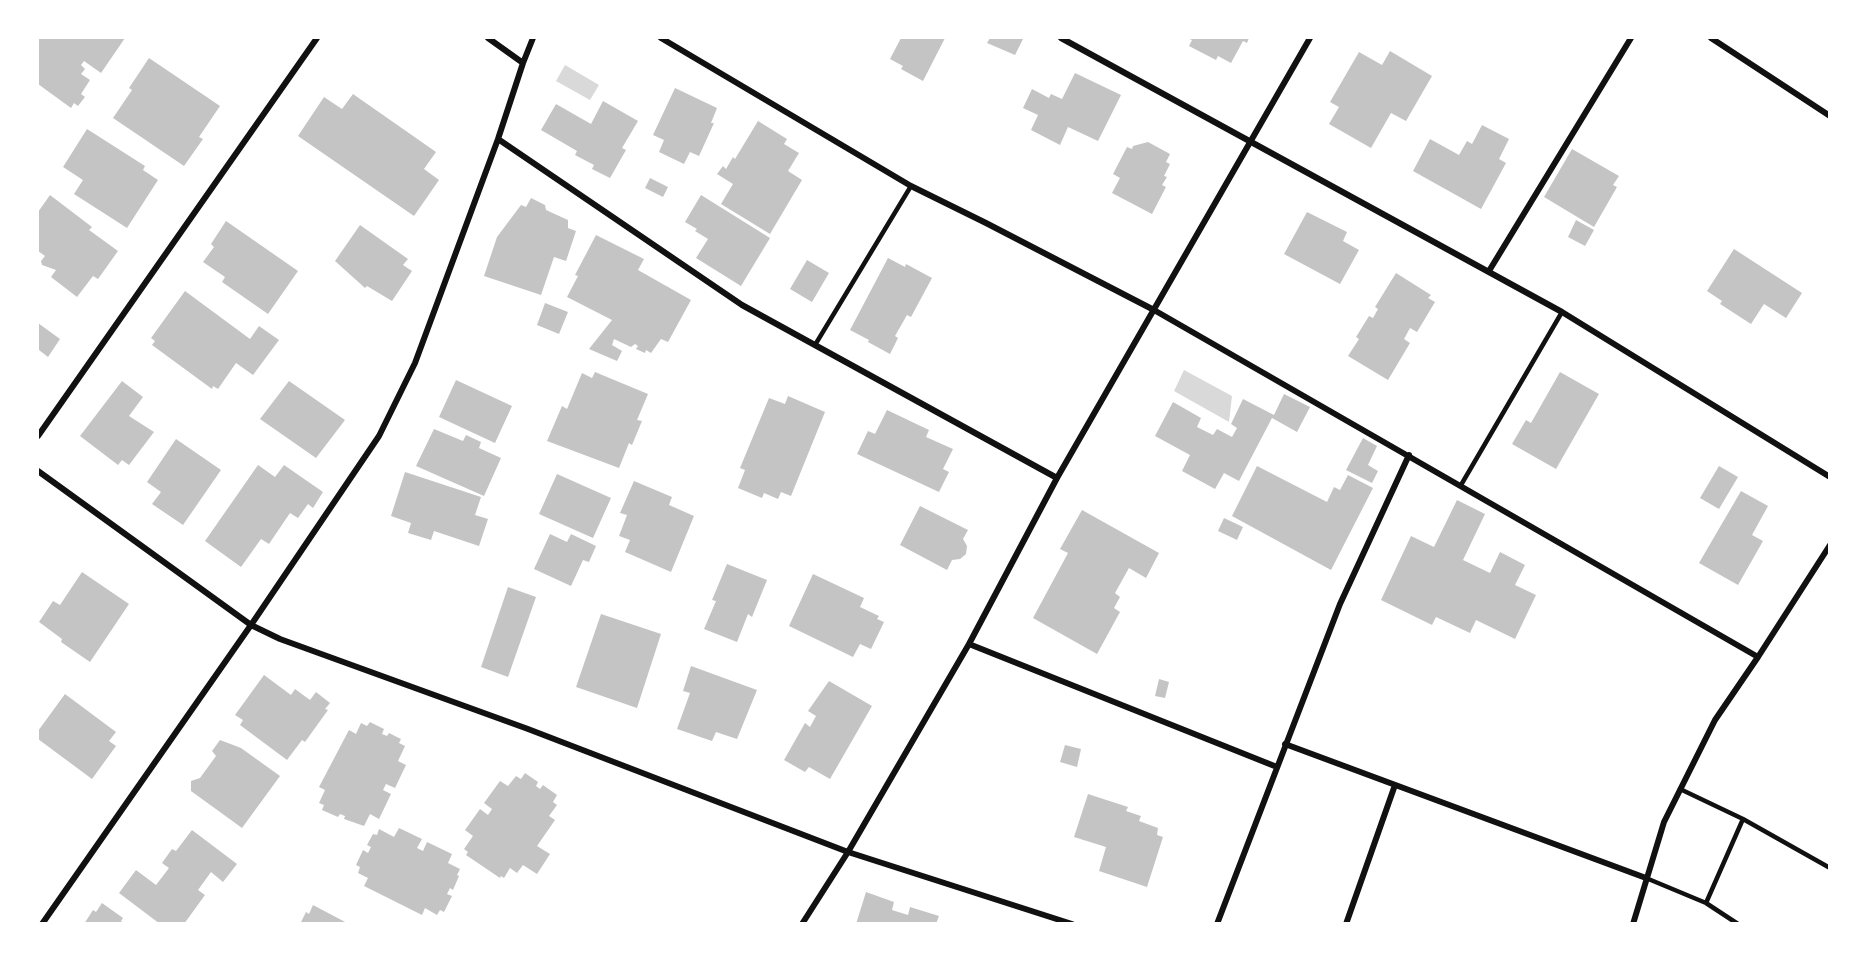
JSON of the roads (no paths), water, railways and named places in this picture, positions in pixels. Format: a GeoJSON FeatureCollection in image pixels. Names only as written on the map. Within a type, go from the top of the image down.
{"type":"FeatureCollection","features":[{"type":"Feature","properties":{"kind":"street"},"geometry":{"type":"LineString","coordinates":[[38,436],[317,38]]}},
{"type":"Feature","properties":{"kind":"street"},"geometry":{"type":"LineString","coordinates":[[488,38],[523,63]]}},
{"type":"Feature","properties":{"kind":"street"},"geometry":{"type":"LineString","coordinates":[[42,924],[251,625],[379,436],[416,363],[533,38]]}},
{"type":"Feature","properties":{"kind":"street"},"geometry":{"type":"LineString","coordinates":[[661,38],[911,186],[1154,310],[1758,657]]}},
{"type":"Feature","properties":{"kind":"street"},"geometry":{"type":"LineString","coordinates":[[1061,38],[1562,312],[1830,477]]}},
{"type":"Feature","properties":{"kind":"street"},"geometry":{"type":"LineString","coordinates":[[802,924],[848,852],[969,644],[1057,478],[1310,38]]}},
{"type":"Feature","properties":{"kind":"street"},"geometry":{"type":"LineString","coordinates":[[1489,271],[1631,38]]}},
{"type":"Feature","properties":{"kind":"street"},"geometry":{"type":"LineString","coordinates":[[1711,38],[1830,116]]}},
{"type":"Feature","properties":{"kind":"street"},"geometry":{"type":"LineString","coordinates":[[498,139],[742,305],[1057,478]]}},
{"type":"Feature","properties":{"kind":"street"},"geometry":{"type":"LineString","coordinates":[[1217,924],[1340,604],[1409,455]]}},
{"type":"Feature","properties":{"kind":"street"},"geometry":{"type":"LineString","coordinates":[[38,471],[251,625],[280,639],[528,729],[848,852],[1072,924]]}},
{"type":"Feature","properties":{"kind":"street"},"geometry":{"type":"LineString","coordinates":[[1633,924],[1664,822],[1715,720],[1830,544]]}},
{"type":"Feature","properties":{"kind":"street"},"geometry":{"type":"LineString","coordinates":[[969,644],[1276,767]]}},
{"type":"Feature","properties":{"kind":"street"},"geometry":{"type":"LineString","coordinates":[[1285,744],[1646,878]]}},
{"type":"Feature","properties":{"kind":"street"},"geometry":{"type":"LineString","coordinates":[[1346,924],[1395,785]]}},
{"type":"Feature","properties":{"kind":"lane"},"geometry":{"type":"LineString","coordinates":[[814,345],[911,186]]}},
{"type":"Feature","properties":{"kind":"lane"},"geometry":{"type":"LineString","coordinates":[[1461,485],[1562,312]]}},
{"type":"Feature","properties":{"kind":"lane"},"geometry":{"type":"LineString","coordinates":[[1680,789],[1743,819],[1830,868]]}},
{"type":"Feature","properties":{"kind":"lane"},"geometry":{"type":"LineString","coordinates":[[1706,903],[1743,819]]}},
{"type":"Feature","properties":{"kind":"lane"},"geometry":{"type":"LineString","coordinates":[[1646,878],[1706,903],[1738,924]]}}]}
